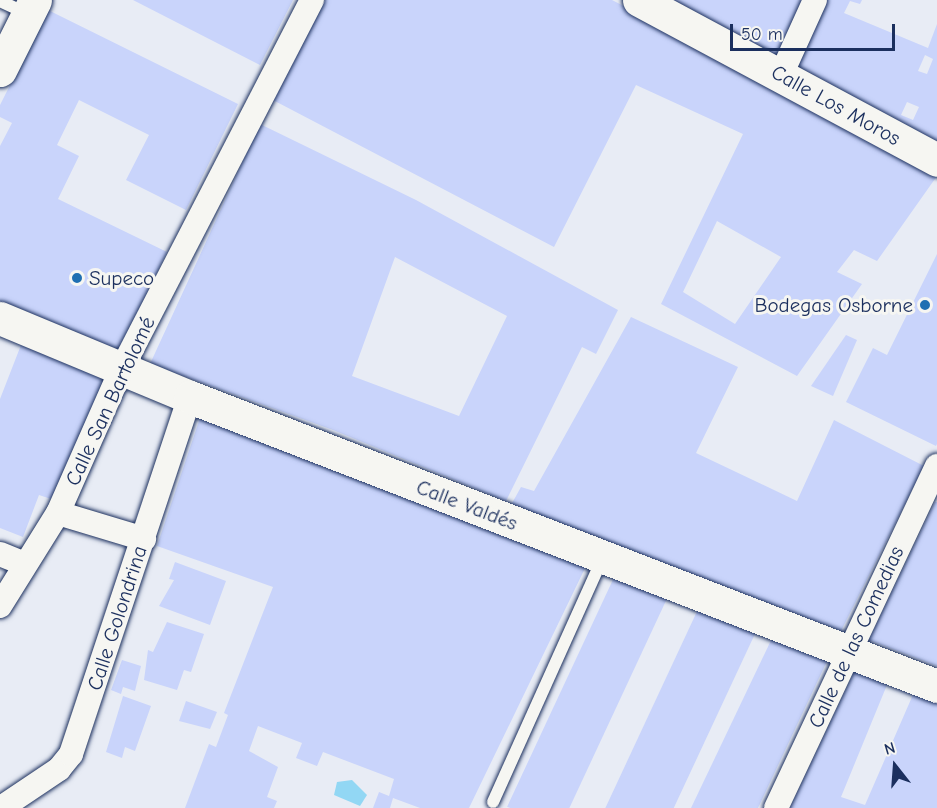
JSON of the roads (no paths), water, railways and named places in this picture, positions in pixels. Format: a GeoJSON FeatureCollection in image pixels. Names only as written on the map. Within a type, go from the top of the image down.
{"type":"FeatureCollection","features":[{"type":"Feature","properties":{"kind":"street","name":"Calle San Bartolomé"},"geometry":{"type":"LineString","coordinates":[[0,606],[58,513],[122,368],[312,0]]}},
{"type":"Feature","properties":{"kind":"street","name":"Calle Los Moros"},"geometry":{"type":"LineString","coordinates":[[639,0],[937,160]]}},
{"type":"Feature","properties":{"kind":"street"},"geometry":{"type":"LineString","coordinates":[[782,75],[815,0]]}},
{"type":"Feature","properties":{"kind":"street"},"geometry":{"type":"LineString","coordinates":[[0,70],[21,5]]}},
{"type":"Feature","properties":{"kind":"street","name":"Calle Valdés"},"geometry":{"type":"LineString","coordinates":[[0,318],[190,398],[937,686]]}},
{"type":"Feature","properties":{"kind":"street","name":"Calle Golondrina"},"geometry":{"type":"LineString","coordinates":[[1,808],[59,769],[71,754],[190,398]]}},
{"type":"Feature","properties":{"kind":"street","name":"Calle de las Comedias"},"geometry":{"type":"LineString","coordinates":[[776,808],[937,466]]}},
{"type":"Feature","properties":{"kind":"street"},"geometry":{"type":"LineString","coordinates":[[58,513],[144,539]]}},
{"type":"Feature","properties":{"kind":"street"},"geometry":{"type":"LineString","coordinates":[[0,554],[25,564]]}},
{"type":"Feature","properties":{"kind":"lane"},"geometry":{"type":"LineString","coordinates":[[493,802],[603,557]]}},
{"type":"Feature","properties":{"kind":"water"},"geometry":{"type":"Polygon","coordinates":[[[352,780],[367,795],[360,806],[334,795],[337,782],[352,780]]]}},
{"type":"Feature","properties":{"kind":"place","name":"Supeco"},"geometry":{"type":"Point","coordinates":[77,278]}},
{"type":"Feature","properties":{"kind":"place","name":"Bodegas Osborne"},"geometry":{"type":"Point","coordinates":[925,305]}}]}
